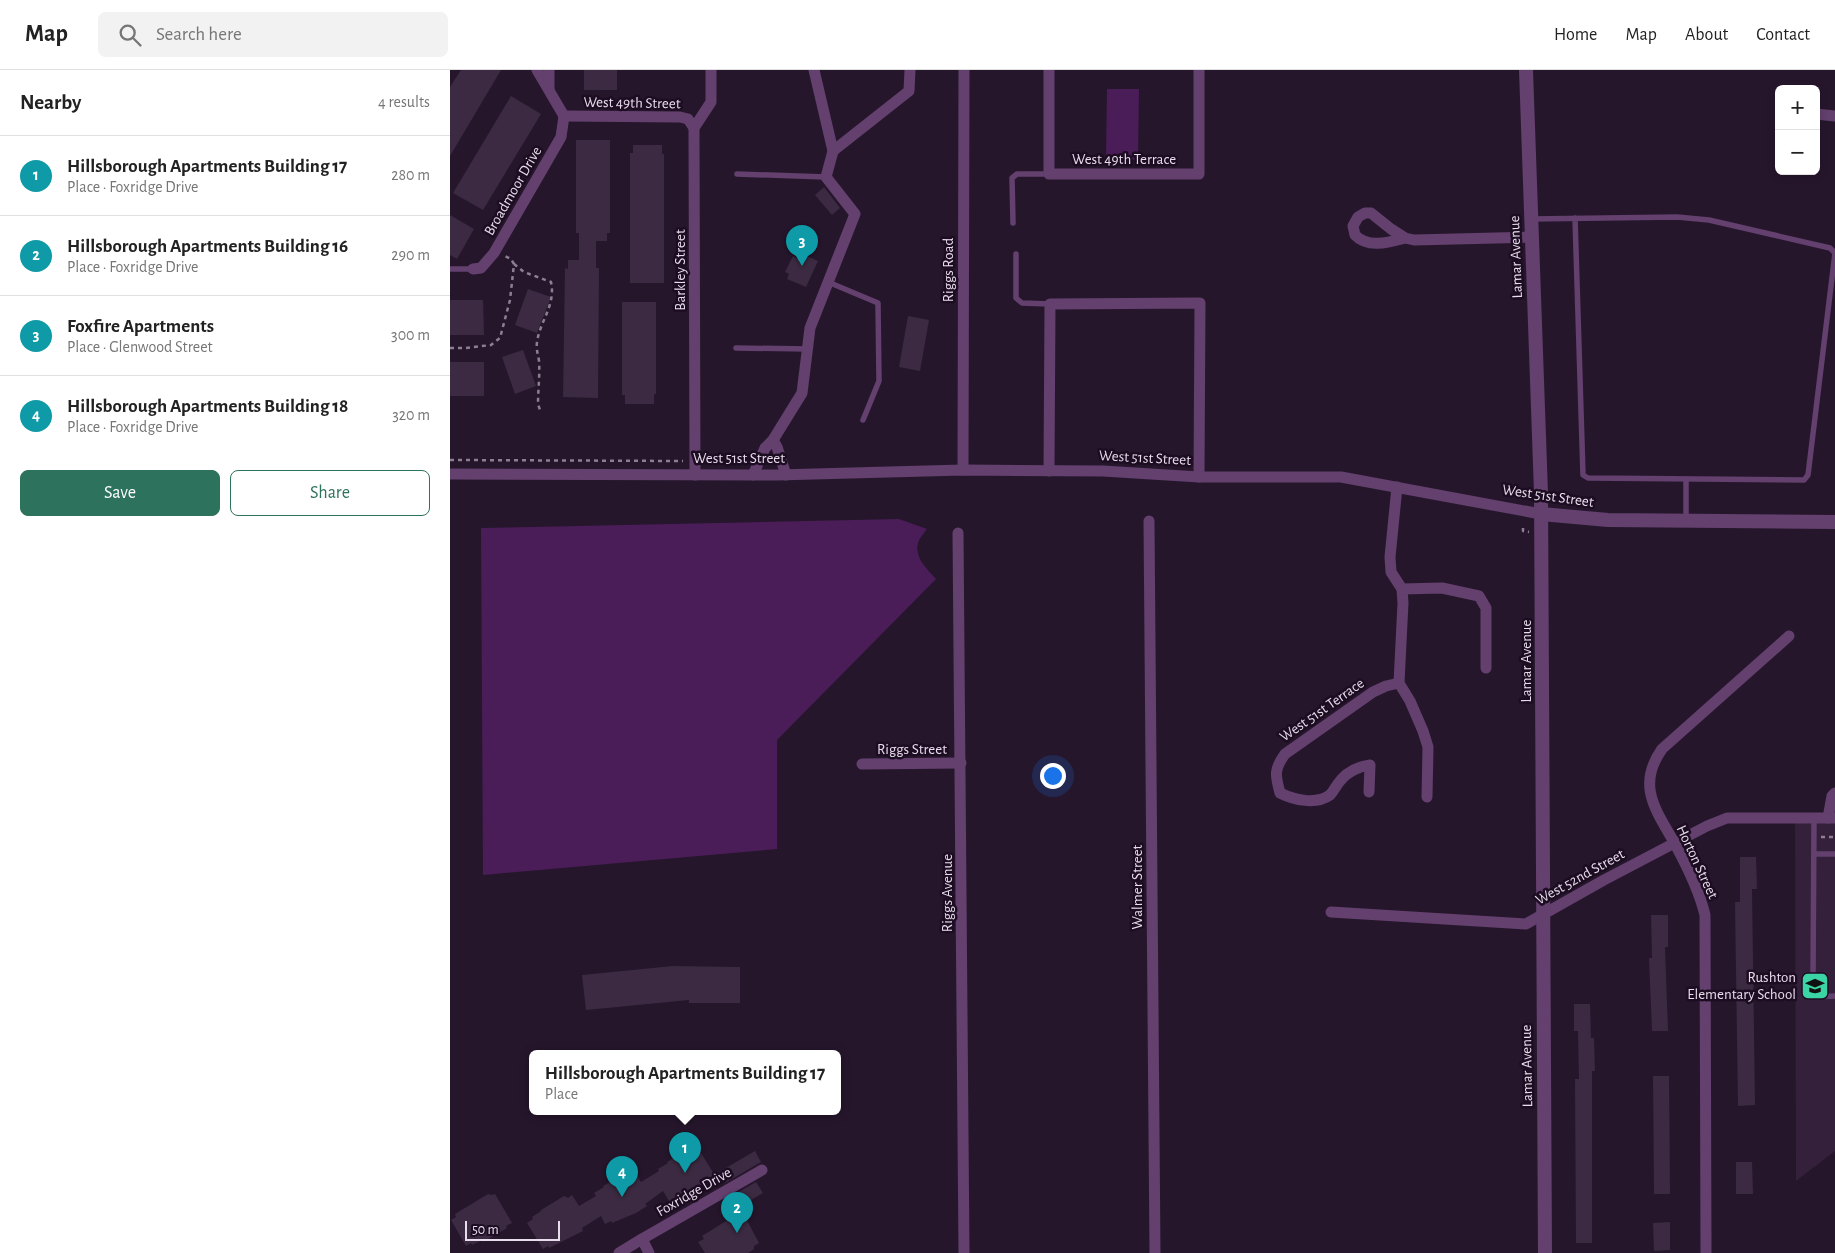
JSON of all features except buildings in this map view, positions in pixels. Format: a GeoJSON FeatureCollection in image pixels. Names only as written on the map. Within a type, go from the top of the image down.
{"type":"FeatureCollection","features":[{"type":"Feature","properties":{"kind":"street"},"geometry":{"type":"LineString","coordinates":[[537,70],[564,116]]}},
{"type":"Feature","properties":{"kind":"street"},"geometry":{"type":"LineString","coordinates":[[549,70],[549,90]]}},
{"type":"Feature","properties":{"kind":"street"},"geometry":{"type":"LineString","coordinates":[[694,128],[711,102],[711,70]]}},
{"type":"Feature","properties":{"kind":"street"},"geometry":{"type":"LineString","coordinates":[[753,475],[766,448],[802,394],[810,328],[855,214],[826,177],[833,151],[814,70]]}},
{"type":"Feature","properties":{"kind":"street"},"geometry":{"type":"LineString","coordinates":[[833,151],[909,91],[910,70]]}},
{"type":"Feature","properties":{"kind":"street","name":"Riggs Road"},"geometry":{"type":"LineString","coordinates":[[963,470],[964,70]]}},
{"type":"Feature","properties":{"kind":"street"},"geometry":{"type":"LineString","coordinates":[[1049,70],[1049,174]]}},
{"type":"Feature","properties":{"kind":"street","name":"West 49th Terrace"},"geometry":{"type":"LineString","coordinates":[[1049,174],[1199,174],[1199,70]]}},
{"type":"Feature","properties":{"kind":"street","name":"Lamar Avenue"},"geometry":{"type":"LineString","coordinates":[[1526,70],[1541,514],[1545,1253]]}},
{"type":"Feature","properties":{"kind":"street"},"geometry":{"type":"LineString","coordinates":[[1820,114],[1835,116]]}},
{"type":"Feature","properties":{"kind":"street","name":"West 49th Street"},"geometry":{"type":"LineString","coordinates":[[564,116],[680,117],[688,119],[694,128]]}},
{"type":"Feature","properties":{"kind":"street","name":"Broadmoor Drive"},"geometry":{"type":"LineString","coordinates":[[472,269],[481,268],[494,253],[560,137],[564,116]]}},
{"type":"Feature","properties":{"kind":"street","name":"Barkley Street"},"geometry":{"type":"LineString","coordinates":[[694,128],[695,475]]}},
{"type":"Feature","properties":{"kind":"street"},"geometry":{"type":"LineString","coordinates":[[1406,238],[1424,241],[1532,237]]}},
{"type":"Feature","properties":{"kind":"street"},"geometry":{"type":"LineString","coordinates":[[1049,471],[1050,304],[1200,303],[1199,477]]}},
{"type":"Feature","properties":{"kind":"street"},"geometry":{"type":"LineString","coordinates":[[773,440],[786,475]]}},
{"type":"Feature","properties":{"kind":"street","name":"West 51st Street"},"geometry":{"type":"LineString","coordinates":[[450,474],[786,475],[963,470],[1103,471],[1199,477],[1341,477],[1541,514],[1608,520],[1835,522]]}},
{"type":"Feature","properties":{"kind":"street"},"geometry":{"type":"LineString","coordinates":[[1397,487],[1390,557],[1392,572],[1402,589],[1399,683],[1424,731],[1428,747],[1427,797]]}},
{"type":"Feature","properties":{"kind":"street","name":"Walmer Street"},"geometry":{"type":"LineString","coordinates":[[1150,521],[1155,1253]]}},
{"type":"Feature","properties":{"kind":"street","name":"Riggs Avenue"},"geometry":{"type":"LineString","coordinates":[[958,533],[964,1253]]}},
{"type":"Feature","properties":{"kind":"street"},"geometry":{"type":"LineString","coordinates":[[1402,589],[1442,588],[1478,596],[1486,608],[1486,668]]}},
{"type":"Feature","properties":{"kind":"street","name":"Horton Street"},"geometry":{"type":"LineString","coordinates":[[1706,1253],[1705,914],[1698,891],[1658,816],[1651,795],[1650,770],[1662,749],[1789,636]]}},
{"type":"Feature","properties":{"kind":"street","name":"West 51st Terrace"},"geometry":{"type":"LineString","coordinates":[[1369,792],[1370,765],[1360,766],[1346,774],[1331,794],[1322,799],[1305,801],[1291,799],[1280,793],[1276,779],[1277,765],[1285,754],[1374,692],[1386,686],[1399,683]]}},
{"type":"Feature","properties":{"kind":"street","name":"Riggs Street"},"geometry":{"type":"LineString","coordinates":[[862,764],[961,763]]}},
{"type":"Feature","properties":{"kind":"street"},"geometry":{"type":"LineString","coordinates":[[1832,818],[1832,796],[1835,793]]}},
{"type":"Feature","properties":{"kind":"street","name":"West 52nd Street"},"geometry":{"type":"LineString","coordinates":[[1331,912],[1522,924],[1674,843],[1727,818],[1832,818]]}},
{"type":"Feature","properties":{"kind":"street","name":"Foxridge Drive"},"geometry":{"type":"LineString","coordinates":[[619,1253],[762,1170]]}},
{"type":"Feature","properties":{"kind":"street"},"geometry":{"type":"LineString","coordinates":[[642,1239],[649,1253]]}},
{"type":"Feature","properties":{"kind":"lane"},"geometry":{"type":"LineString","coordinates":[[737,174],[826,177]]}},
{"type":"Feature","properties":{"kind":"lane"},"geometry":{"type":"LineString","coordinates":[[1013,223],[1012,178],[1017,174],[1049,174]]}},
{"type":"Feature","properties":{"kind":"lane"},"geometry":{"type":"LineString","coordinates":[[1531,220],[1575,218],[1676,217],[1709,220],[1830,248],[1835,253],[1808,475],[1804,480],[1588,478],[1583,475],[1575,218]]}},
{"type":"Feature","properties":{"kind":"lane"},"geometry":{"type":"LineString","coordinates":[[1016,254],[1016,298],[1022,302],[1050,304]]}},
{"type":"Feature","properties":{"kind":"lane"},"geometry":{"type":"LineString","coordinates":[[450,269],[472,269]]}},
{"type":"Feature","properties":{"kind":"lane"},"geometry":{"type":"LineString","coordinates":[[828,282],[878,303],[879,381],[863,420]]}},
{"type":"Feature","properties":{"kind":"lane"},"geometry":{"type":"LineString","coordinates":[[736,348],[808,349]]}},
{"type":"Feature","properties":{"kind":"lane"},"geometry":{"type":"LineString","coordinates":[[1686,480],[1686,521]]}},
{"type":"Feature","properties":{"kind":"lane"},"geometry":{"type":"LineString","coordinates":[[1814,818],[1813,980],[1818,994],[1835,996]]}},
{"type":"Feature","properties":{"kind":"lane"},"geometry":{"type":"LineString","coordinates":[[1814,854],[1835,854]]}},
{"type":"Feature","properties":{"kind":"path"},"geometry":{"type":"LineString","coordinates":[[499,259],[502,254],[511,259],[524,272],[551,282],[553,292],[548,311],[537,338],[536,350],[539,359],[538,404],[540,410]]}},
{"type":"Feature","properties":{"kind":"path"},"geometry":{"type":"LineString","coordinates":[[450,348],[491,346],[500,338],[510,300],[514,264]]}},
{"type":"Feature","properties":{"kind":"path"},"geometry":{"type":"LineString","coordinates":[[450,460],[684,461]]}},
{"type":"Feature","properties":{"kind":"path"},"geometry":{"type":"LineString","coordinates":[[1523,528],[1523,531],[1530,532]]}},
{"type":"Feature","properties":{"kind":"path"},"geometry":{"type":"LineString","coordinates":[[1814,836],[1835,837]]}},
{"type":"Feature","properties":{"kind":"shaded area"},"geometry":{"type":"Polygon","coordinates":[[[1107,89],[1139,89],[1138,160],[1106,159],[1107,89]]]}},
{"type":"Feature","properties":{"kind":"shaded area"},"geometry":{"type":"Polygon","coordinates":[[[899,519],[927,529],[919,541],[918,554],[922,563],[936,579],[777,740],[777,849],[483,875],[481,528],[899,519]]]}},
{"type":"Feature","properties":{"kind":"shaded area","name":"Rushton Elementary School"},"geometry":{"type":"Polygon","coordinates":[[[1795,821],[1835,822],[1835,1151],[1796,1181],[1795,821]]]}},
{"type":"Feature","properties":{"kind":"place","name":"Foxfire Apartments"},"geometry":{"type":"Point","coordinates":[802,266]}},
{"type":"Feature","properties":{"kind":"place","name":"Rushton Elementary School"},"geometry":{"type":"Point","coordinates":[1815,986]}},
{"type":"Feature","properties":{"kind":"place","name":"Hillsborough Apartments Building 17"},"geometry":{"type":"Point","coordinates":[685,1173]}},
{"type":"Feature","properties":{"kind":"place","name":"Hillsborough Apartments Building 18"},"geometry":{"type":"Point","coordinates":[622,1197]}},
{"type":"Feature","properties":{"kind":"place","name":"Hillsborough Apartments Building 16"},"geometry":{"type":"Point","coordinates":[737,1233]}}]}
